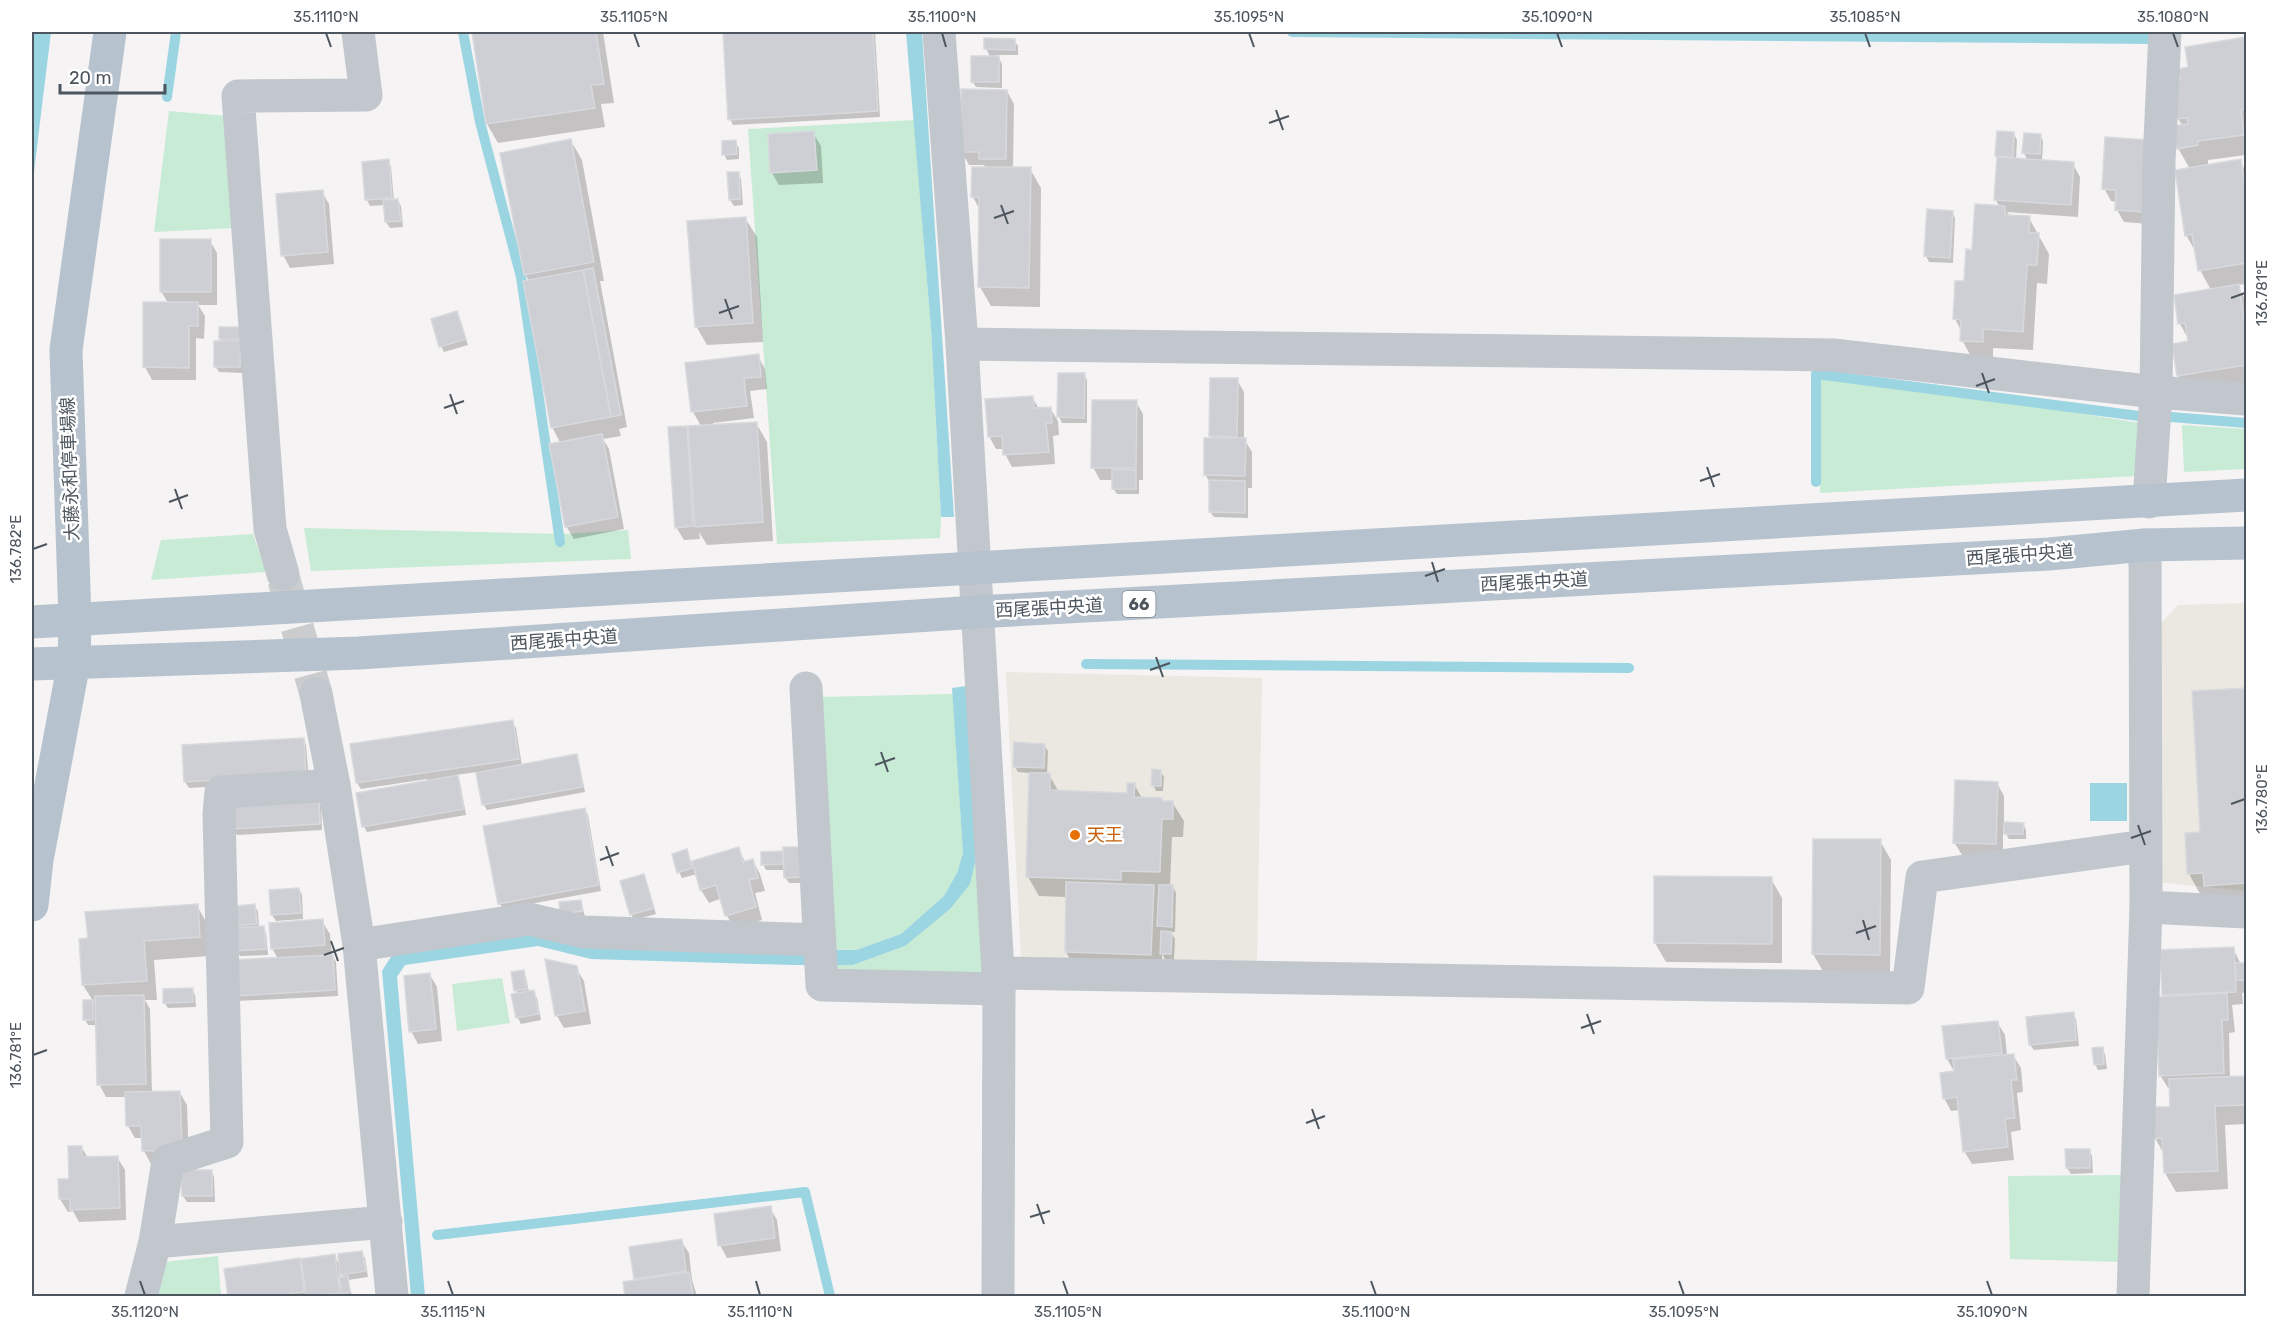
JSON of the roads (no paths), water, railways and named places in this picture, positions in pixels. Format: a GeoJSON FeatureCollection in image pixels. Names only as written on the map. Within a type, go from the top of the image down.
{"type":"FeatureCollection","features":[{"type":"Feature","properties":{"kind":"main road","name":"大藤永和停車場線"},"geometry":{"type":"LineString","coordinates":[[32,905],[37,860],[74,662],[75,619],[66,350],[110,32]]}},
{"type":"Feature","properties":{"kind":"main road"},"geometry":{"type":"LineString","coordinates":[[32,622],[2247,495]]}},
{"type":"Feature","properties":{"kind":"main road","name":"西尾張中央道"},"geometry":{"type":"LineString","coordinates":[[32,664],[358,653],[976,612],[2049,555],[2145,545],[2247,543]]}},
{"type":"Feature","properties":{"kind":"street"},"geometry":{"type":"LineString","coordinates":[[283,574],[270,529],[238,96],[366,95],[358,32]]}},
{"type":"Feature","properties":{"kind":"street"},"geometry":{"type":"LineString","coordinates":[[939,32],[962,344],[999,981],[998,1296]]}},
{"type":"Feature","properties":{"kind":"street"},"geometry":{"type":"LineString","coordinates":[[2149,502],[2156,392],[2159,161],[2165,32]]}},
{"type":"Feature","properties":{"kind":"street"},"geometry":{"type":"LineString","coordinates":[[962,344],[1833,355],[2156,392],[2247,399]]}},
{"type":"Feature","properties":{"kind":"street"},"geometry":{"type":"LineString","coordinates":[[2133,1296],[2146,907],[2145,545]]}},
{"type":"Feature","properties":{"kind":"street"},"geometry":{"type":"LineString","coordinates":[[806,688],[822,985],[999,981],[1908,988],[1922,877],[2145,846]]}},
{"type":"Feature","properties":{"kind":"street"},"geometry":{"type":"LineString","coordinates":[[316,694],[334,785],[359,945],[392,1296]]}},
{"type":"Feature","properties":{"kind":"street"},"geometry":{"type":"LineString","coordinates":[[141,1296],[155,1242],[168,1161],[227,1142],[219,814],[221,792],[334,785]]}},
{"type":"Feature","properties":{"kind":"street"},"geometry":{"type":"LineString","coordinates":[[2146,907],[2247,912]]}},
{"type":"Feature","properties":{"kind":"street"},"geometry":{"type":"LineString","coordinates":[[359,945],[529,919],[584,932],[819,952]]}},
{"type":"Feature","properties":{"kind":"street"},"geometry":{"type":"LineString","coordinates":[[155,1242],[386,1222]]}},
{"type":"Feature","properties":{"kind":"water"},"geometry":{"type":"Polygon","coordinates":[[[32,32],[51,32],[32,188],[32,32]]]}},
{"type":"Feature","properties":{"kind":"water"},"geometry":{"type":"Polygon","coordinates":[[[906,32],[922,32],[954,517],[941,517],[931,328],[906,32]]]}},
{"type":"Feature","properties":{"kind":"water"},"geometry":{"type":"Polygon","coordinates":[[[967,686],[976,858],[970,884],[950,909],[905,946],[853,965],[591,959],[538,946],[405,965],[397,977],[425,1296],[411,1296],[382,971],[392,955],[538,934],[609,947],[856,950],[901,934],[944,896],[957,873],[963,853],[952,688],[967,686]]]}},
{"type":"Feature","properties":{"kind":"water"},"geometry":{"type":"Polygon","coordinates":[[[2090,783],[2127,783],[2127,821],[2090,821],[2090,783]]]}},
{"type":"Feature","properties":{"kind":"waterway"},"geometry":{"type":"LineString","coordinates":[[167,97],[176,32]]}},
{"type":"Feature","properties":{"kind":"waterway"},"geometry":{"type":"LineString","coordinates":[[463,32],[480,122],[521,277],[560,542]]}},
{"type":"Feature","properties":{"kind":"waterway"},"geometry":{"type":"LineString","coordinates":[[1292,32],[2155,39]]}},
{"type":"Feature","properties":{"kind":"waterway"},"geometry":{"type":"LineString","coordinates":[[1816,482],[1816,374],[2139,416]]}},
{"type":"Feature","properties":{"kind":"waterway"},"geometry":{"type":"LineString","coordinates":[[2171,417],[2246,423]]}},
{"type":"Feature","properties":{"kind":"waterway"},"geometry":{"type":"LineString","coordinates":[[1086,664],[1629,668]]}},
{"type":"Feature","properties":{"kind":"waterway"},"geometry":{"type":"LineString","coordinates":[[437,1235],[805,1192],[830,1296]]}},
{"type":"Feature","properties":{"kind":"tunnel"},"geometry":{"type":"LineString","coordinates":[[284,580],[316,694]]}},
{"type":"Feature","properties":{"kind":"place","name":"天王"},"geometry":{"type":"Point","coordinates":[1075,835]}}]}
